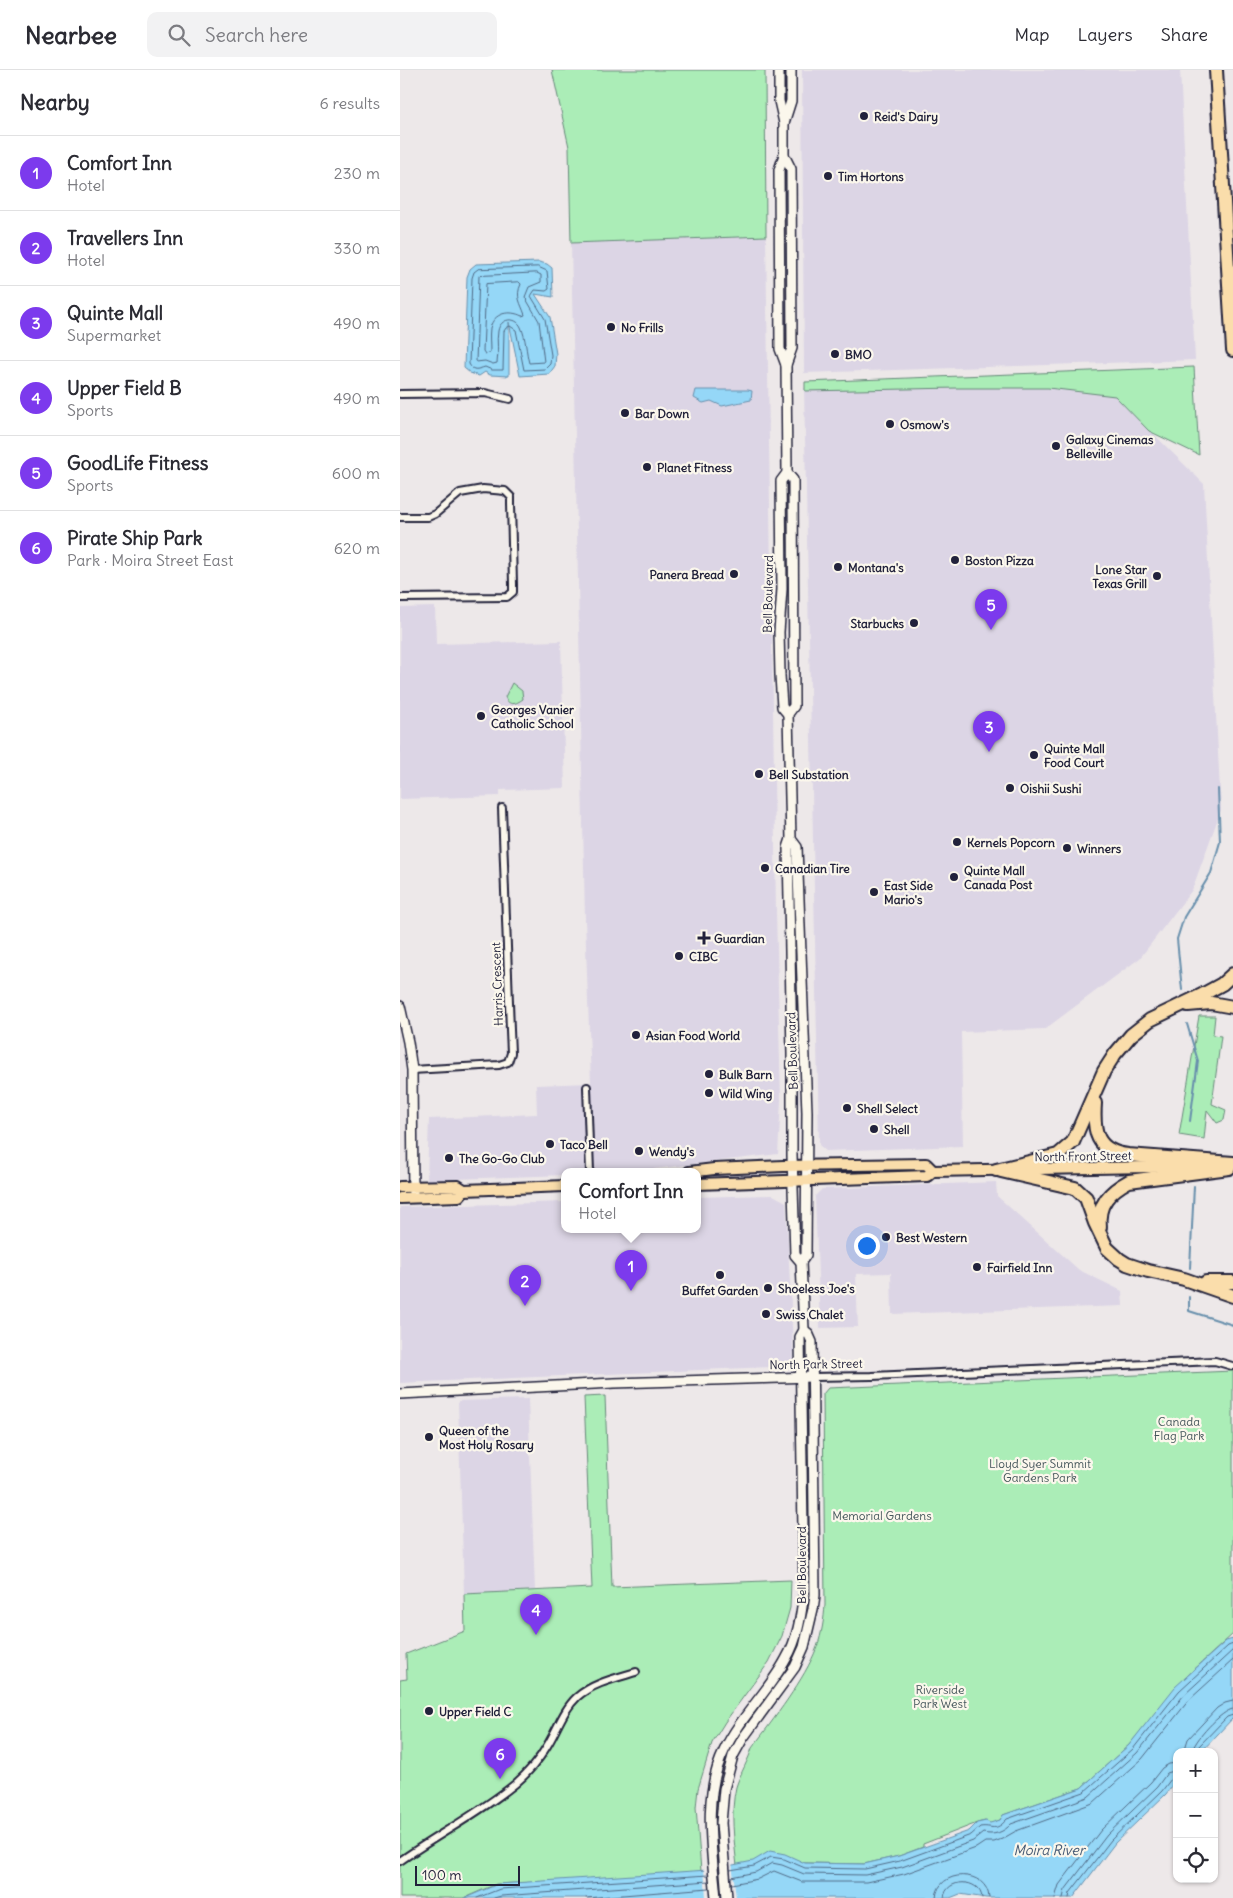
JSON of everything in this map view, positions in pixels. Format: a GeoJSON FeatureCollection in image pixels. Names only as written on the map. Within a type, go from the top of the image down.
{"type":"FeatureCollection","features":[{"type":"Feature","properties":{"kind":"highway"},"geometry":{"type":"LineString","coordinates":[[1216,70],[1233,350]]}},
{"type":"Feature","properties":{"kind":"highway"},"geometry":{"type":"LineString","coordinates":[[996,1170],[1058,1155],[1067,1149],[1079,1133],[1112,1058],[1131,1035],[1150,1020],[1222,984],[1233,974]]}},
{"type":"Feature","properties":{"kind":"highway"},"geometry":{"type":"LineString","coordinates":[[1178,1007],[1211,1003],[1233,1007]]}},
{"type":"Feature","properties":{"kind":"highway"},"geometry":{"type":"LineString","coordinates":[[1099,1084],[1095,1104],[1094,1125],[1100,1141],[1111,1151],[1128,1155],[1233,1165]]}},
{"type":"Feature","properties":{"kind":"highway"},"geometry":{"type":"LineString","coordinates":[[1103,1242],[1099,1221],[1101,1208],[1108,1195],[1121,1185],[1138,1179],[1233,1165]]}},
{"type":"Feature","properties":{"kind":"highway"},"geometry":{"type":"LineString","coordinates":[[996,1170],[1075,1188],[1086,1198],[1103,1242],[1113,1254],[1127,1264],[1233,1296]]}},
{"type":"Feature","properties":{"kind":"highway"},"geometry":{"type":"LineString","coordinates":[[1184,1280],[1217,1283],[1233,1282]]}},
{"type":"Feature","properties":{"kind":"main road","name":"Bell Boulevard"},"geometry":{"type":"LineString","coordinates":[[779,70],[779,101],[784,123],[784,155],[791,169],[792,348],[786,365],[787,473],[781,481],[782,589],[779,632],[782,707],[788,714]]}},
{"type":"Feature","properties":{"kind":"main road","name":"Bell Boulevard"},"geometry":{"type":"LineString","coordinates":[[784,123],[791,101],[791,70]]}},
{"type":"Feature","properties":{"kind":"main road","name":"Bell Boulevard"},"geometry":{"type":"LineString","coordinates":[[787,473],[793,480],[794,706],[788,714],[792,839],[788,848],[792,1166],[795,1255],[801,1262]]}},
{"type":"Feature","properties":{"kind":"main road","name":"Bell Boulevard"},"geometry":{"type":"LineString","coordinates":[[716,1898],[710,1808],[714,1780],[723,1751],[748,1711],[786,1659],[800,1620],[804,1592],[800,1337],[804,1330],[801,1262],[806,1255],[807,1112],[797,847],[792,839]]}},
{"type":"Feature","properties":{"kind":"main road"},"geometry":{"type":"LineString","coordinates":[[400,1006],[412,1070],[413,1192]]}},
{"type":"Feature","properties":{"kind":"main road","name":"North Front Street"},"geometry":{"type":"LineString","coordinates":[[701,1171],[792,1166],[926,1164],[933,1171]]}},
{"type":"Feature","properties":{"kind":"main road","name":"North Front Street"},"geometry":{"type":"LineString","coordinates":[[701,1184],[927,1176],[933,1171],[1233,1165]]}},
{"type":"Feature","properties":{"kind":"main road"},"geometry":{"type":"LineString","coordinates":[[400,1187],[413,1192],[458,1196],[464,1190],[561,1186]]}},
{"type":"Feature","properties":{"kind":"main road"},"geometry":{"type":"LineString","coordinates":[[400,1198],[413,1192]]}},
{"type":"Feature","properties":{"kind":"main road","name":"Bell Boulevard"},"geometry":{"type":"LineString","coordinates":[[727,1898],[721,1823],[724,1789],[733,1756],[743,1738],[795,1667],[804,1647],[815,1595],[812,1342],[808,1333],[804,1330]]}},
{"type":"Feature","properties":{"kind":"main road","name":"North Park Street"},"geometry":{"type":"LineString","coordinates":[[400,1394],[606,1383],[812,1377]]}},
{"type":"Feature","properties":{"kind":"street"},"geometry":{"type":"LineString","coordinates":[[400,394],[485,393],[510,399]]}},
{"type":"Feature","properties":{"kind":"street"},"geometry":{"type":"LineString","coordinates":[[400,517],[428,517],[435,514],[460,493],[483,489],[505,491],[510,497],[512,504],[513,584],[513,592],[507,597],[400,598]]}},
{"type":"Feature","properties":{"kind":"street","name":"Harris Crescent"},"geometry":{"type":"LineString","coordinates":[[412,1070],[500,1065],[508,1062],[510,1030],[502,808]]}},
{"type":"Feature","properties":{"kind":"street"},"geometry":{"type":"LineString","coordinates":[[587,1086],[590,1168]]}},
{"type":"Feature","properties":{"kind":"street","name":"North Park Street"},"geometry":{"type":"LineString","coordinates":[[812,1377],[1215,1361],[1232,1366]]}},
{"type":"Feature","properties":{"kind":"street"},"geometry":{"type":"LineString","coordinates":[[400,1861],[498,1796],[527,1773],[547,1747],[564,1714],[578,1696],[604,1682],[636,1672]]}},
{"type":"Feature","properties":{"kind":"shaded area"},"geometry":{"type":"Polygon","coordinates":[[[802,70],[1180,70],[1195,360],[804,373],[802,70]]]}},
{"type":"Feature","properties":{"kind":"shaded area"},"geometry":{"type":"Polygon","coordinates":[[[766,236],[776,912],[781,1100],[778,1154],[661,1168],[561,1168],[561,1175],[427,1180],[429,1119],[537,1114],[536,1085],[591,1083],[585,919],[571,243],[766,236]]]}},
{"type":"Feature","properties":{"kind":"shaded area"},"geometry":{"type":"Polygon","coordinates":[[[1101,382],[1204,484],[1221,810],[1192,890],[1140,958],[1045,1029],[961,1032],[963,1146],[826,1151],[819,1145],[804,388],[1101,382]]]}},
{"type":"Feature","properties":{"kind":"shaded area","name":"Georges Vanier Catholic School"},"geometry":{"type":"Polygon","coordinates":[[[435,607],[436,644],[561,641],[565,788],[500,790],[500,796],[400,799],[400,608],[435,607]]]}},
{"type":"Feature","properties":{"kind":"shaded area"},"geometry":{"type":"Polygon","coordinates":[[[996,1182],[997,1196],[1079,1270],[1122,1291],[1123,1306],[892,1314],[891,1273],[856,1274],[858,1327],[820,1328],[815,1196],[822,1189],[996,1182]]]}},
{"type":"Feature","properties":{"kind":"shaded area"},"geometry":{"type":"Polygon","coordinates":[[[773,1195],[786,1202],[794,1366],[400,1383],[400,1207],[561,1202],[561,1233],[701,1233],[701,1197],[773,1195]]]}},
{"type":"Feature","properties":{"kind":"shaded area"},"geometry":{"type":"Polygon","coordinates":[[[528,1399],[535,1591],[464,1594],[458,1401],[528,1399]]]}},
{"type":"Feature","properties":{"kind":"green space"},"geometry":{"type":"Polygon","coordinates":[[[552,70],[765,70],[766,236],[571,243],[569,147],[552,70]]]}},
{"type":"Feature","properties":{"kind":"green space"},"geometry":{"type":"Polygon","coordinates":[[[1194,367],[1199,455],[1149,431],[1115,396],[1048,388],[805,391],[805,382],[1194,367]]]}},
{"type":"Feature","properties":{"kind":"green space"},"geometry":{"type":"Polygon","coordinates":[[[512,683],[522,691],[523,699],[513,704],[505,697],[512,683]]]}},
{"type":"Feature","properties":{"kind":"green space"},"geometry":{"type":"Polygon","coordinates":[[[1199,1016],[1215,1016],[1213,1035],[1221,1036],[1212,1104],[1226,1110],[1224,1120],[1217,1123],[1207,1110],[1204,1139],[1179,1135],[1199,1016]]]}},
{"type":"Feature","properties":{"kind":"green space","name":"Riverside Park West"},"geometry":{"type":"Polygon","coordinates":[[[1233,1371],[1233,1634],[1188,1675],[1129,1745],[1081,1788],[1003,1815],[1000,1820],[990,1824],[985,1821],[977,1823],[923,1844],[923,1847],[899,1856],[864,1864],[805,1863],[737,1866],[733,1817],[736,1787],[752,1748],[788,1699],[812,1659],[822,1626],[825,1605],[823,1394],[828,1388],[1233,1371]]]}},
{"type":"Feature","properties":{"kind":"green space"},"geometry":{"type":"Polygon","coordinates":[[[605,1396],[612,1587],[791,1580],[790,1608],[782,1636],[769,1662],[712,1743],[698,1789],[696,1807],[701,1871],[496,1884],[464,1898],[400,1898],[400,1680],[407,1679],[406,1654],[465,1631],[464,1594],[592,1588],[584,1397],[605,1396]]]}},
{"type":"Feature","properties":{"kind":"water"},"geometry":{"type":"Polygon","coordinates":[[[539,262],[547,264],[552,268],[553,297],[535,294],[550,317],[556,354],[555,366],[549,374],[520,376],[509,322],[509,376],[490,375],[485,372],[479,376],[470,373],[464,368],[467,277],[470,269],[476,264],[539,262]]]}},
{"type":"Feature","properties":{"kind":"water"},"geometry":{"type":"Polygon","coordinates":[[[696,390],[752,391],[751,400],[722,406],[711,401],[703,403],[694,398],[696,390]]]}},
{"type":"Feature","properties":{"kind":"water","name":"Moira River"},"geometry":{"type":"Polygon","coordinates":[[[1233,1639],[1233,1718],[1205,1748],[1173,1748],[1173,1784],[1166,1794],[1115,1843],[1073,1898],[986,1898],[960,1894],[950,1898],[465,1898],[498,1884],[708,1870],[753,1861],[770,1851],[785,1854],[805,1863],[864,1864],[899,1856],[969,1831],[977,1823],[986,1821],[990,1823],[1000,1820],[1003,1815],[1081,1788],[1129,1745],[1175,1687],[1226,1641],[1233,1639]]]}},
{"type":"Feature","properties":{"kind":"pier"},"geometry":{"type":"Polygon","coordinates":[[[732,1862],[736,1898],[706,1898],[704,1868],[732,1862]]]}},
{"type":"Feature","properties":{"kind":"waterway"},"geometry":{"type":"LineString","coordinates":[[1182,990],[1177,939],[1184,917],[1211,873],[1220,842],[1218,789]]}},
{"type":"Feature","properties":{"kind":"waterway"},"geometry":{"type":"LineString","coordinates":[[1187,1024],[1198,1061],[1190,1121]]}},
{"type":"Feature","properties":{"kind":"waterway"},"geometry":{"type":"LineString","coordinates":[[1190,1268],[1194,1186]]}},
{"type":"Feature","properties":{"kind":"waterway"},"geometry":{"type":"LineString","coordinates":[[1189,1297],[1189,1311],[1233,1325]]}},
{"type":"Feature","properties":{"kind":"place","name":"Reid's Dairy"},"geometry":{"type":"Point","coordinates":[864,116]}},
{"type":"Feature","properties":{"kind":"place","name":"Tim Hortons"},"geometry":{"type":"Point","coordinates":[828,176]}},
{"type":"Feature","properties":{"kind":"place","name":"No Frills"},"geometry":{"type":"Point","coordinates":[611,327]}},
{"type":"Feature","properties":{"kind":"place","name":"BMO"},"geometry":{"type":"Point","coordinates":[835,354]}},
{"type":"Feature","properties":{"kind":"place","name":"Bar Down"},"geometry":{"type":"Point","coordinates":[625,413]}},
{"type":"Feature","properties":{"kind":"place","name":"Osmow's"},"geometry":{"type":"Point","coordinates":[890,424]}},
{"type":"Feature","properties":{"kind":"place","name":"Galaxy Cinemas Belleville"},"geometry":{"type":"Point","coordinates":[1056,446]}},
{"type":"Feature","properties":{"kind":"place","name":"Planet Fitness"},"geometry":{"type":"Point","coordinates":[647,467]}},
{"type":"Feature","properties":{"kind":"place","name":"Boston Pizza"},"geometry":{"type":"Point","coordinates":[955,560]}},
{"type":"Feature","properties":{"kind":"place","name":"Montana's"},"geometry":{"type":"Point","coordinates":[838,567]}},
{"type":"Feature","properties":{"kind":"place","name":"Panera Bread"},"geometry":{"type":"Point","coordinates":[734,574]}},
{"type":"Feature","properties":{"kind":"place","name":"Lone Star Texas Grill"},"geometry":{"type":"Point","coordinates":[1157,576]}},
{"type":"Feature","properties":{"kind":"place","name":"Starbucks"},"geometry":{"type":"Point","coordinates":[914,623]}},
{"type":"Feature","properties":{"kind":"place","name":"GoodLife Fitness"},"geometry":{"type":"Point","coordinates":[991,630]}},
{"type":"Feature","properties":{"kind":"place","name":"Georges Vanier Catholic School"},"geometry":{"type":"Point","coordinates":[481,716]}},
{"type":"Feature","properties":{"kind":"place","name":"Quinte Mall"},"geometry":{"type":"Point","coordinates":[989,752]}},
{"type":"Feature","properties":{"kind":"place","name":"Quinte Mall Food Court"},"geometry":{"type":"Point","coordinates":[1034,755]}},
{"type":"Feature","properties":{"kind":"place","name":"Bell Substation"},"geometry":{"type":"Point","coordinates":[759,774]}},
{"type":"Feature","properties":{"kind":"place","name":"Oishii Sushi"},"geometry":{"type":"Point","coordinates":[1010,788]}},
{"type":"Feature","properties":{"kind":"place","name":"Kernels Popcorn"},"geometry":{"type":"Point","coordinates":[957,842]}},
{"type":"Feature","properties":{"kind":"place","name":"Winners"},"geometry":{"type":"Point","coordinates":[1067,848]}},
{"type":"Feature","properties":{"kind":"place","name":"Canadian Tire"},"geometry":{"type":"Point","coordinates":[765,868]}},
{"type":"Feature","properties":{"kind":"place","name":"Quinte Mall Canada Post"},"geometry":{"type":"Point","coordinates":[954,877]}},
{"type":"Feature","properties":{"kind":"place","name":"East Side Mario's"},"geometry":{"type":"Point","coordinates":[874,892]}},
{"type":"Feature","properties":{"kind":"place","name":"Guardian"},"geometry":{"type":"Point","coordinates":[704,938]}},
{"type":"Feature","properties":{"kind":"place","name":"CIBC"},"geometry":{"type":"Point","coordinates":[679,956]}},
{"type":"Feature","properties":{"kind":"place","name":"Asian Food World"},"geometry":{"type":"Point","coordinates":[636,1035]}},
{"type":"Feature","properties":{"kind":"place","name":"Bulk Barn"},"geometry":{"type":"Point","coordinates":[709,1074]}},
{"type":"Feature","properties":{"kind":"place","name":"Wild Wing"},"geometry":{"type":"Point","coordinates":[709,1093]}},
{"type":"Feature","properties":{"kind":"place","name":"Shell Select"},"geometry":{"type":"Point","coordinates":[847,1108]}},
{"type":"Feature","properties":{"kind":"place","name":"Shell"},"geometry":{"type":"Point","coordinates":[874,1129]}},
{"type":"Feature","properties":{"kind":"place","name":"Taco Bell"},"geometry":{"type":"Point","coordinates":[550,1144]}},
{"type":"Feature","properties":{"kind":"place","name":"Wendy's"},"geometry":{"type":"Point","coordinates":[639,1151]}},
{"type":"Feature","properties":{"kind":"place","name":"The Go-Go Club"},"geometry":{"type":"Point","coordinates":[449,1158]}},
{"type":"Feature","properties":{"kind":"place","name":"Best Western"},"geometry":{"type":"Point","coordinates":[886,1237]}},
{"type":"Feature","properties":{"kind":"place","name":"Fairfield Inn"},"geometry":{"type":"Point","coordinates":[977,1267]}},
{"type":"Feature","properties":{"kind":"place","name":"Buffet Garden"},"geometry":{"type":"Point","coordinates":[720,1275]}},
{"type":"Feature","properties":{"kind":"place","name":"Shoeless Joe's"},"geometry":{"type":"Point","coordinates":[768,1288]}},
{"type":"Feature","properties":{"kind":"place","name":"Comfort Inn"},"geometry":{"type":"Point","coordinates":[631,1291]}},
{"type":"Feature","properties":{"kind":"place","name":"Travellers Inn"},"geometry":{"type":"Point","coordinates":[525,1306]}},
{"type":"Feature","properties":{"kind":"place","name":"Swiss Chalet"},"geometry":{"type":"Point","coordinates":[766,1314]}},
{"type":"Feature","properties":{"kind":"place","name":"Queen of the Most Holy Rosary"},"geometry":{"type":"Point","coordinates":[429,1437]}},
{"type":"Feature","properties":{"kind":"place","name":"Upper Field B"},"geometry":{"type":"Point","coordinates":[536,1635]}},
{"type":"Feature","properties":{"kind":"place","name":"Upper Field C"},"geometry":{"type":"Point","coordinates":[429,1711]}},
{"type":"Feature","properties":{"kind":"place","name":"Pirate Ship Park"},"geometry":{"type":"Point","coordinates":[500,1779]}},
{"type":"Feature","properties":{"kind":"park label","name":"Canada Flag Park"},"geometry":{"type":"Point","coordinates":[1179,1428]}},
{"type":"Feature","properties":{"kind":"park label","name":"Lloyd Syer Summit Gardens Park"},"geometry":{"type":"Point","coordinates":[1040,1470]}},
{"type":"Feature","properties":{"kind":"park label","name":"Memorial Gardens"},"geometry":{"type":"Point","coordinates":[882,1515]}}]}
